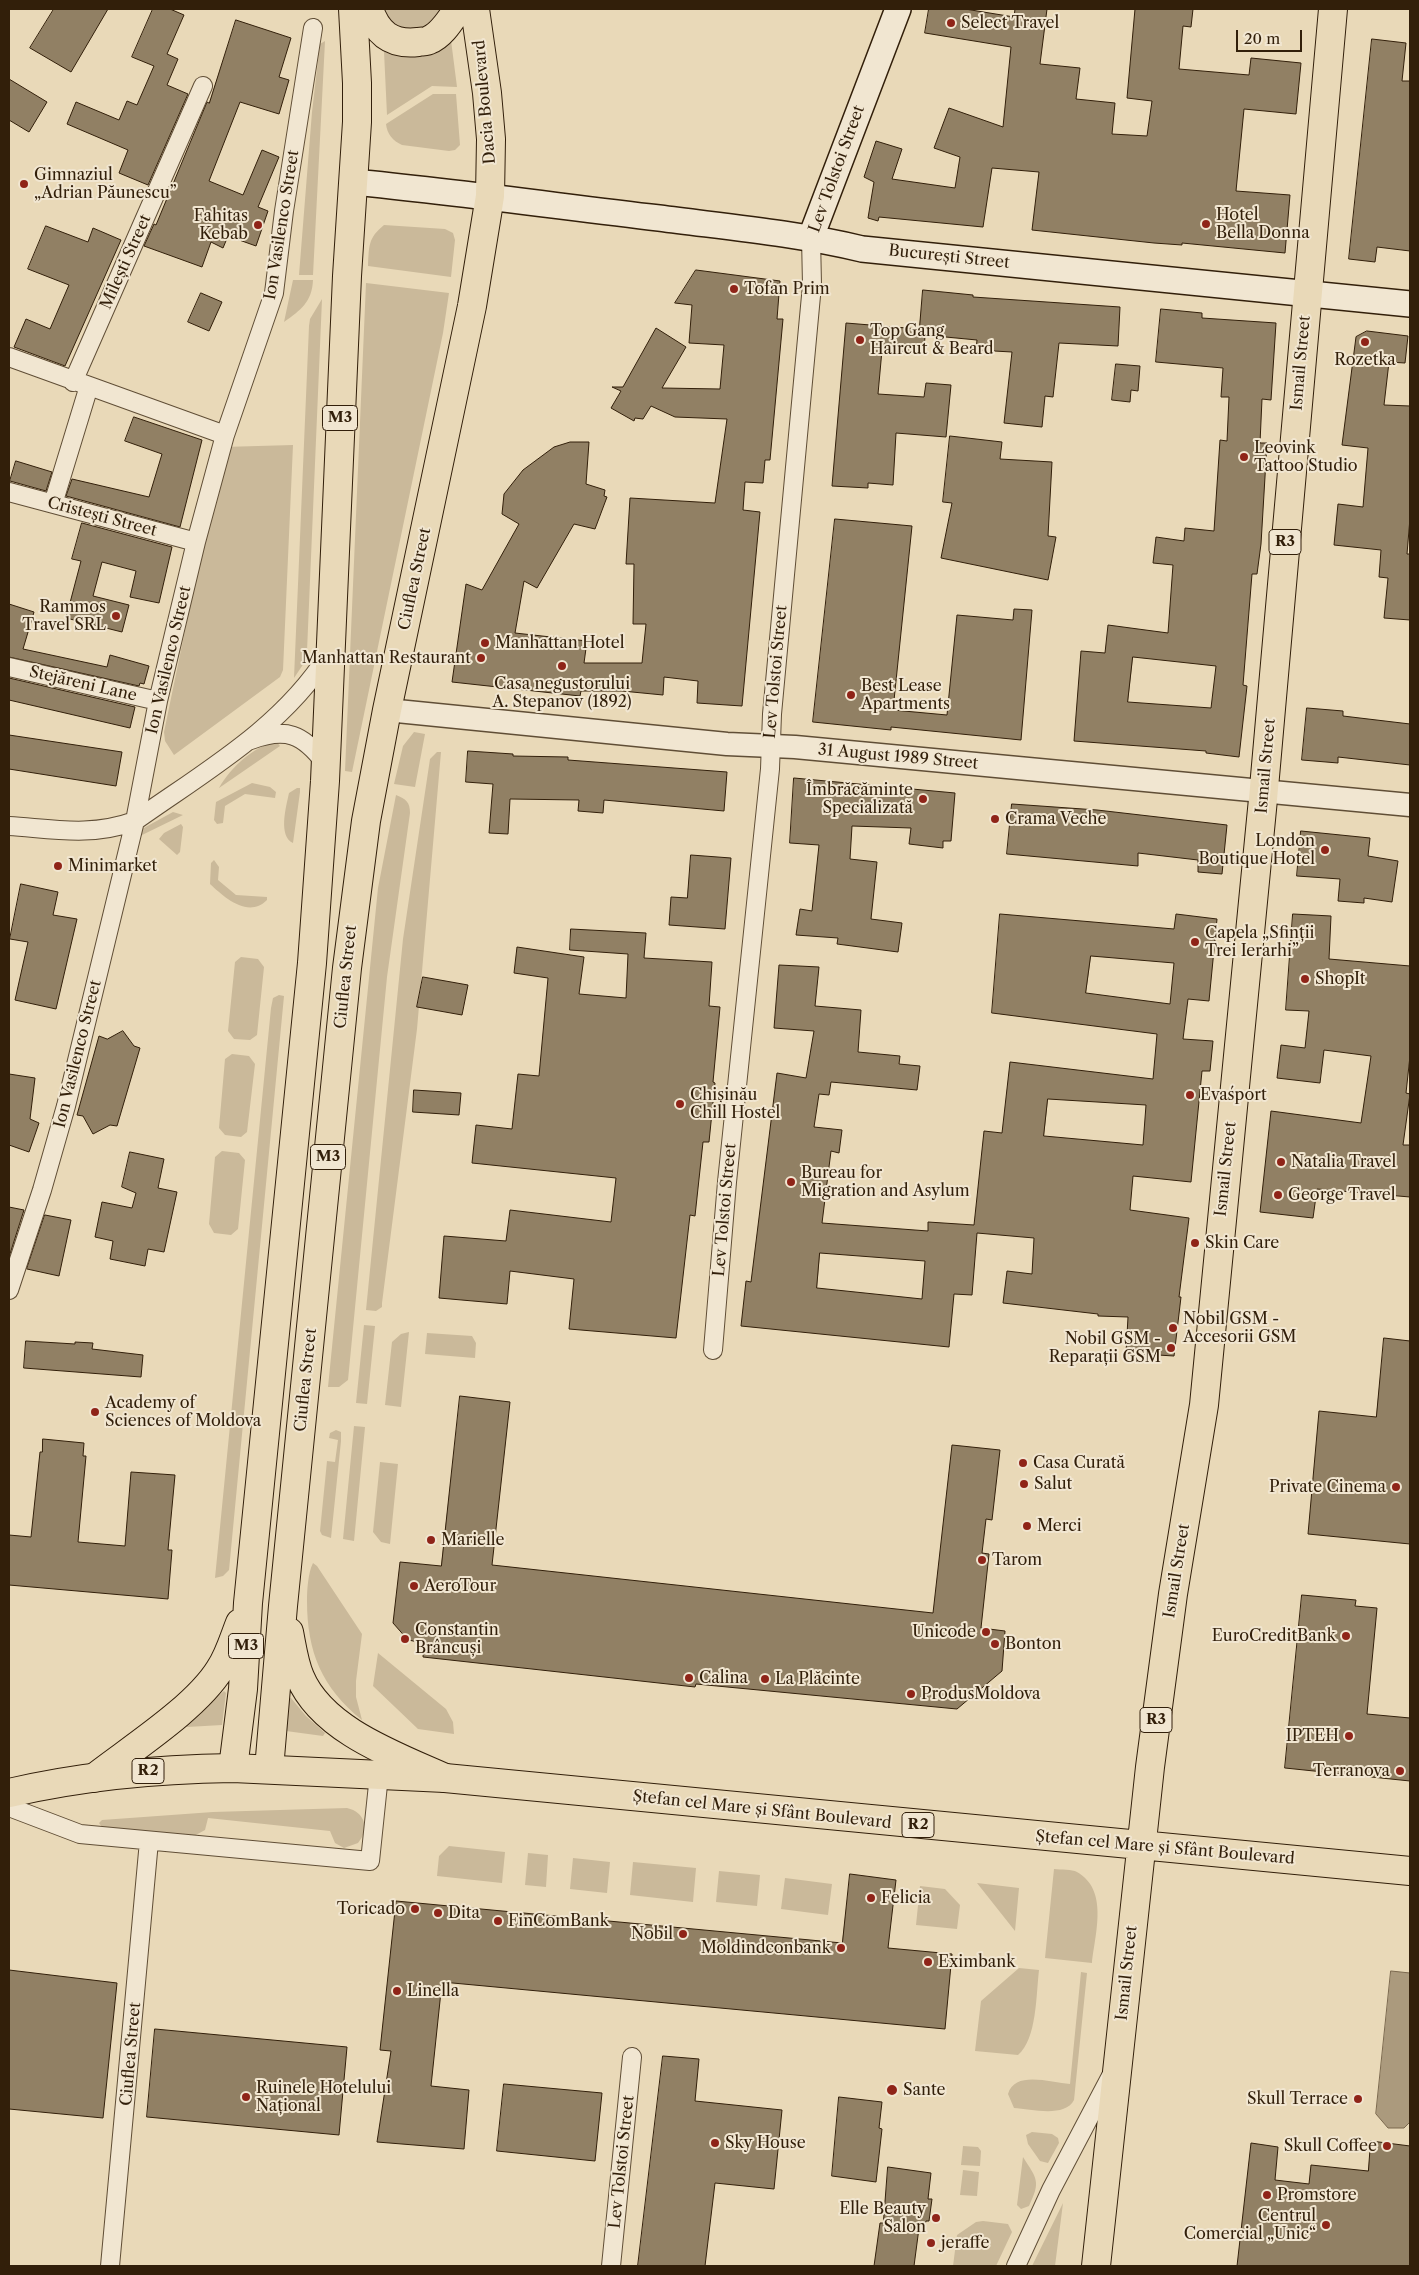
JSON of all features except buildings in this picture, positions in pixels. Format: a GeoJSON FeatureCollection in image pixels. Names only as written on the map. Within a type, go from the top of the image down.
{"type":"FeatureCollection","features":[{"type":"Feature","properties":{"kind":"main road","name":"M3"},"geometry":{"type":"LineString","coordinates":[[233,1768],[243,1689],[248,1603],[312,963],[325,763],[358,83],[353,9]]}},
{"type":"Feature","properties":{"kind":"main road"},"geometry":{"type":"LineString","coordinates":[[369,9],[374,23],[386,37],[406,43],[429,40],[446,27],[458,9]]}},
{"type":"Feature","properties":{"kind":"main road","name":"Dacia Boulevard"},"geometry":{"type":"LineString","coordinates":[[475,9],[489,112],[490,196]]}},
{"type":"Feature","properties":{"kind":"main road","name":"Lev Tolstoi Street"},"geometry":{"type":"LineString","coordinates":[[811,237],[898,9]]}},
{"type":"Feature","properties":{"kind":"main road","name":"Ismail Street"},"geometry":{"type":"LineString","coordinates":[[1096,2266],[1141,1845],[1173,1594],[1204,1405],[1264,791],[1333,9]]}},
{"type":"Feature","properties":{"kind":"main road","name":"București Street"},"geometry":{"type":"LineString","coordinates":[[353,182],[490,196],[811,237],[862,249],[1410,304]]}},
{"type":"Feature","properties":{"kind":"main road","name":"Ciuflea Street"},"geometry":{"type":"LineString","coordinates":[[269,1769],[283,1606],[349,949],[366,821],[387,710],[467,333],[490,196]]}},
{"type":"Feature","properties":{"kind":"main road"},"geometry":{"type":"LineString","coordinates":[[94,1778],[205,1689],[221,1669],[248,1603]]}},
{"type":"Feature","properties":{"kind":"main road"},"geometry":{"type":"LineString","coordinates":[[283,1606],[300,1678],[332,1718],[375,1747],[445,1778]]}},
{"type":"Feature","properties":{"kind":"main road","name":"Ștefan cel Mare și Sfânt Boulevard"},"geometry":{"type":"LineString","coordinates":[[233,1768],[445,1778],[1410,1871]]}},
{"type":"Feature","properties":{"kind":"main road","name":"R2"},"geometry":{"type":"LineString","coordinates":[[9,1792],[138,1772],[233,1768]]}},
{"type":"Feature","properties":{"kind":"street","name":"Ion Vasilenco Street"},"geometry":{"type":"LineString","coordinates":[[9,1290],[42,1190],[66,1106],[135,821],[158,701],[196,542],[225,435],[274,293],[284,211],[313,28]]}},
{"type":"Feature","properties":{"kind":"street","name":"Milești Street"},"geometry":{"type":"LineString","coordinates":[[53,504],[81,384],[203,86]]}},
{"type":"Feature","properties":{"kind":"street","name":"Lev Tolstoi Street"},"geometry":{"type":"LineString","coordinates":[[713,1350],[727,1182],[770,769],[770,746],[812,285],[811,237]]}},
{"type":"Feature","properties":{"kind":"street"},"geometry":{"type":"LineString","coordinates":[[9,357],[225,435]]}},
{"type":"Feature","properties":{"kind":"street","name":"Cristești Street"},"geometry":{"type":"LineString","coordinates":[[9,492],[196,542]]}},
{"type":"Feature","properties":{"kind":"street"},"geometry":{"type":"LineString","coordinates":[[9,826],[97,831],[115,828],[135,821],[248,742],[305,688],[329,654]]}},
{"type":"Feature","properties":{"kind":"street","name":"Stejăreni Lane"},"geometry":{"type":"LineString","coordinates":[[9,667],[158,701]]}},
{"type":"Feature","properties":{"kind":"street","name":"31 August 1989 Street"},"geometry":{"type":"LineString","coordinates":[[387,710],[727,744],[770,746],[1410,806]]}},
{"type":"Feature","properties":{"kind":"street"},"geometry":{"type":"LineString","coordinates":[[248,742],[264,735],[291,734],[313,747],[325,763]]}},
{"type":"Feature","properties":{"kind":"street"},"geometry":{"type":"LineString","coordinates":[[9,1807],[80,1834],[370,1861],[379,1775]]}},
{"type":"Feature","properties":{"kind":"street","name":"Ciuflea Street"},"geometry":{"type":"LineString","coordinates":[[110,2266],[149,1841]]}},
{"type":"Feature","properties":{"kind":"street","name":"Lev Tolstoi Street"},"geometry":{"type":"LineString","coordinates":[[612,2266],[632,2057]]}},
{"type":"Feature","properties":{"kind":"street"},"geometry":{"type":"LineString","coordinates":[[1016,2266],[1051,2190],[1116,2066]]}},
{"type":"Feature","properties":{"kind":"shaded area"},"geometry":{"type":"Polygon","coordinates":[[[382,9],[447,9],[457,87],[432,86],[387,115],[382,9]]]}},
{"type":"Feature","properties":{"kind":"shaded area"},"geometry":{"type":"Polygon","coordinates":[[[325,41],[313,275],[299,275],[312,112],[320,44],[325,41]]]}},
{"type":"Feature","properties":{"kind":"shaded area"},"geometry":{"type":"Polygon","coordinates":[[[433,94],[456,94],[460,145],[455,150],[449,151],[402,145],[389,134],[386,124],[433,94]]]}},
{"type":"Feature","properties":{"kind":"shaded area"},"geometry":{"type":"Polygon","coordinates":[[[384,225],[445,229],[453,233],[455,240],[451,277],[368,266],[370,243],[375,234],[384,225]]]}},
{"type":"Feature","properties":{"kind":"shaded area"},"geometry":{"type":"Polygon","coordinates":[[[293,280],[313,280],[312,288],[304,305],[284,322],[293,280]]]}},
{"type":"Feature","properties":{"kind":"shaded area"},"geometry":{"type":"Polygon","coordinates":[[[366,283],[449,293],[443,333],[352,772],[345,771],[366,283]]]}},
{"type":"Feature","properties":{"kind":"shaded area"},"geometry":{"type":"Polygon","coordinates":[[[322,299],[307,651],[304,663],[294,678],[309,326],[310,319],[322,299]]]}},
{"type":"Feature","properties":{"kind":"shaded area"},"geometry":{"type":"Polygon","coordinates":[[[293,445],[283,670],[280,677],[174,755],[165,741],[164,732],[223,447],[293,445]]]}},
{"type":"Feature","properties":{"kind":"shaded area"},"geometry":{"type":"Polygon","coordinates":[[[414,732],[425,734],[415,787],[394,784],[403,746],[414,732]]]}},
{"type":"Feature","properties":{"kind":"shaded area"},"geometry":{"type":"Polygon","coordinates":[[[276,741],[280,746],[219,788],[243,759],[259,748],[276,741]]]}},
{"type":"Feature","properties":{"kind":"shaded area"},"geometry":{"type":"Polygon","coordinates":[[[437,752],[441,752],[417,1029],[382,1307],[376,1311],[366,1310],[403,939],[430,759],[437,752]]]}},
{"type":"Feature","properties":{"kind":"shaded area"},"geometry":{"type":"Polygon","coordinates":[[[252,783],[270,787],[276,792],[275,798],[245,794],[225,806],[223,823],[217,824],[214,820],[216,802],[252,783]]]}},
{"type":"Feature","properties":{"kind":"shaded area"},"geometry":{"type":"Polygon","coordinates":[[[300,788],[300,792],[293,843],[288,839],[284,828],[284,821],[289,793],[300,788]]]}},
{"type":"Feature","properties":{"kind":"shaded area"},"geometry":{"type":"Polygon","coordinates":[[[396,795],[407,801],[410,813],[387,977],[348,1380],[339,1387],[328,1387],[378,888],[396,795]]]}},
{"type":"Feature","properties":{"kind":"shaded area"},"geometry":{"type":"Polygon","coordinates":[[[173,812],[183,815],[140,836],[142,829],[173,812]]]}},
{"type":"Feature","properties":{"kind":"shaded area"},"geometry":{"type":"Polygon","coordinates":[[[181,824],[183,827],[180,852],[177,855],[159,839],[164,833],[181,824]]]}},
{"type":"Feature","properties":{"kind":"shaded area"},"geometry":{"type":"Polygon","coordinates":[[[214,860],[219,867],[218,880],[236,895],[267,897],[267,900],[260,905],[244,907],[222,895],[210,884],[211,863],[214,860]]]}},
{"type":"Feature","properties":{"kind":"shaded area"},"geometry":{"type":"Polygon","coordinates":[[[241,957],[258,959],[264,967],[257,1035],[250,1040],[234,1039],[228,1031],[235,962],[241,957]]]}},
{"type":"Feature","properties":{"kind":"shaded area"},"geometry":{"type":"Polygon","coordinates":[[[279,995],[284,996],[229,1570],[223,1576],[215,1578],[271,1008],[273,998],[279,995]]]}},
{"type":"Feature","properties":{"kind":"shaded area"},"geometry":{"type":"Polygon","coordinates":[[[232,1054],[249,1056],[255,1064],[247,1132],[241,1137],[225,1135],[219,1128],[225,1059],[232,1054]]]}},
{"type":"Feature","properties":{"kind":"shaded area"},"geometry":{"type":"Polygon","coordinates":[[[222,1151],[239,1153],[245,1160],[238,1229],[231,1235],[214,1233],[209,1224],[215,1157],[222,1151]]]}},
{"type":"Feature","properties":{"kind":"shaded area"},"geometry":{"type":"Polygon","coordinates":[[[364,1325],[375,1326],[367,1404],[356,1403],[364,1325]]]}},
{"type":"Feature","properties":{"kind":"shaded area"},"geometry":{"type":"Polygon","coordinates":[[[409,1332],[401,1407],[385,1405],[392,1342],[401,1334],[409,1332]]]}},
{"type":"Feature","properties":{"kind":"shaded area"},"geometry":{"type":"Polygon","coordinates":[[[427,1333],[472,1336],[476,1343],[475,1358],[425,1354],[427,1333]]]}},
{"type":"Feature","properties":{"kind":"shaded area"},"geometry":{"type":"Polygon","coordinates":[[[354,1426],[365,1427],[354,1541],[343,1539],[354,1426]]]}},
{"type":"Feature","properties":{"kind":"shaded area"},"geometry":{"type":"Polygon","coordinates":[[[336,1430],[341,1432],[341,1441],[331,1538],[322,1535],[320,1531],[327,1461],[335,1462],[338,1440],[329,1438],[330,1433],[336,1430]]]}},
{"type":"Feature","properties":{"kind":"shaded area"},"geometry":{"type":"Polygon","coordinates":[[[380,1462],[398,1464],[390,1544],[381,1542],[373,1532],[380,1462]]]}},
{"type":"Feature","properties":{"kind":"shaded area"},"geometry":{"type":"Polygon","coordinates":[[[313,1563],[317,1566],[362,1634],[356,1681],[356,1697],[362,1720],[348,1708],[327,1682],[314,1653],[310,1637],[307,1601],[309,1577],[313,1563]]]}},
{"type":"Feature","properties":{"kind":"shaded area"},"geometry":{"type":"Polygon","coordinates":[[[378,1653],[446,1709],[453,1722],[454,1734],[418,1729],[373,1686],[378,1653]]]}},
{"type":"Feature","properties":{"kind":"shaded area"},"geometry":{"type":"Polygon","coordinates":[[[224,1691],[226,1693],[222,1725],[187,1727],[186,1725],[224,1691]]]}},
{"type":"Feature","properties":{"kind":"shaded area"},"geometry":{"type":"Polygon","coordinates":[[[291,1698],[306,1716],[325,1733],[323,1736],[286,1731],[288,1699],[291,1698]]]}},
{"type":"Feature","properties":{"kind":"shaded area"},"geometry":{"type":"Polygon","coordinates":[[[347,1808],[362,1817],[365,1827],[362,1838],[358,1843],[344,1848],[335,1843],[330,1831],[208,1818],[205,1830],[192,1837],[102,1827],[99,1823],[102,1820],[213,1812],[347,1808]]]}},
{"type":"Feature","properties":{"kind":"shaded area"},"geometry":{"type":"Polygon","coordinates":[[[449,1846],[505,1852],[502,1883],[437,1876],[439,1856],[449,1846]]]}},
{"type":"Feature","properties":{"kind":"shaded area"},"geometry":{"type":"Polygon","coordinates":[[[528,1853],[548,1855],[546,1887],[525,1885],[528,1853]]]}},
{"type":"Feature","properties":{"kind":"shaded area"},"geometry":{"type":"Polygon","coordinates":[[[573,1858],[610,1862],[607,1893],[570,1889],[573,1858]]]}},
{"type":"Feature","properties":{"kind":"shaded area"},"geometry":{"type":"Polygon","coordinates":[[[633,1862],[696,1868],[693,1902],[630,1895],[633,1862]]]}},
{"type":"Feature","properties":{"kind":"shaded area"},"geometry":{"type":"Polygon","coordinates":[[[1054,1869],[1077,1872],[1087,1880],[1093,1890],[1097,1901],[1098,1913],[1092,1963],[1045,1958],[1054,1869]]]}},
{"type":"Feature","properties":{"kind":"shaded area"},"geometry":{"type":"Polygon","coordinates":[[[719,1871],[760,1875],[757,1906],[716,1902],[719,1871]]]}},
{"type":"Feature","properties":{"kind":"shaded area"},"geometry":{"type":"Polygon","coordinates":[[[785,1878],[832,1884],[828,1915],[781,1909],[785,1878]]]}},
{"type":"Feature","properties":{"kind":"shaded area"},"geometry":{"type":"Polygon","coordinates":[[[977,1883],[1019,1888],[1015,1931],[977,1883]]]}},
{"type":"Feature","properties":{"kind":"shaded area"},"geometry":{"type":"Polygon","coordinates":[[[920,1886],[945,1889],[960,1905],[957,1929],[916,1925],[920,1886]]]}},
{"type":"Feature","properties":{"kind":"shaded area"},"geometry":{"type":"Polygon","coordinates":[[[1019,1968],[1039,1970],[1032,2028],[1024,2048],[1018,2055],[975,2051],[981,2001],[1019,1968]]]}},
{"type":"Feature","properties":{"kind":"shaded area"},"geometry":{"type":"Polygon","coordinates":[[[1391,1971],[1410,1973],[1410,2122],[1404,2128],[1388,2128],[1376,2114],[1391,1971]]]}},
{"type":"Feature","properties":{"kind":"shaded area"},"geometry":{"type":"Polygon","coordinates":[[[1081,1972],[1087,1973],[1074,2100],[1070,2106],[1056,2111],[1014,2108],[1008,2094],[1018,2082],[1044,2080],[1070,2084],[1081,1972]]]}},
{"type":"Feature","properties":{"kind":"shaded area"},"geometry":{"type":"Polygon","coordinates":[[[1032,2132],[1052,2134],[1058,2138],[1059,2143],[1048,2163],[1040,2161],[1028,2144],[1026,2135],[1032,2132]]]}},
{"type":"Feature","properties":{"kind":"shaded area"},"geometry":{"type":"Polygon","coordinates":[[[963,2146],[978,2147],[981,2151],[980,2166],[961,2165],[963,2146]]]}},
{"type":"Feature","properties":{"kind":"shaded area"},"geometry":{"type":"Polygon","coordinates":[[[1023,2157],[1036,2180],[1036,2185],[1029,2206],[1021,2209],[1017,2205],[1023,2157]]]}},
{"type":"Feature","properties":{"kind":"shaded area"},"geometry":{"type":"Polygon","coordinates":[[[963,2170],[979,2172],[977,2196],[960,2195],[963,2170]]]}},
{"type":"Feature","properties":{"kind":"shaded area"},"geometry":{"type":"Polygon","coordinates":[[[1063,2203],[1055,2266],[1032,2266],[1063,2203]]]}},
{"type":"Feature","properties":{"kind":"shaded area"},"geometry":{"type":"Polygon","coordinates":[[[976,2222],[1008,2224],[1012,2232],[996,2266],[953,2266],[957,2235],[976,2222]]]}},
{"type":"Feature","properties":{"kind":"place","name":"Select Travel"},"geometry":{"type":"Point","coordinates":[951,23]}},
{"type":"Feature","properties":{"kind":"place","name":"Gimnaziul „Adrian Păunescu”"},"geometry":{"type":"Point","coordinates":[24,184]}},
{"type":"Feature","properties":{"kind":"place","name":"Hotel Bella Donna"},"geometry":{"type":"Point","coordinates":[1206,224]}},
{"type":"Feature","properties":{"kind":"place","name":"Fahitas Kebab"},"geometry":{"type":"Point","coordinates":[258,225]}},
{"type":"Feature","properties":{"kind":"place","name":"Tofan Prim"},"geometry":{"type":"Point","coordinates":[734,289]}},
{"type":"Feature","properties":{"kind":"place","name":"Top Gang Haircut & Beard"},"geometry":{"type":"Point","coordinates":[860,340]}},
{"type":"Feature","properties":{"kind":"place","name":"Rozetka"},"geometry":{"type":"Point","coordinates":[1365,342]}},
{"type":"Feature","properties":{"kind":"place","name":"Leovink Tattoo Studio"},"geometry":{"type":"Point","coordinates":[1244,457]}},
{"type":"Feature","properties":{"kind":"place","name":"Rammos Travel SRL"},"geometry":{"type":"Point","coordinates":[116,616]}},
{"type":"Feature","properties":{"kind":"place","name":"Manhattan Hotel"},"geometry":{"type":"Point","coordinates":[485,643]}},
{"type":"Feature","properties":{"kind":"place","name":"Manhattan Restaurant"},"geometry":{"type":"Point","coordinates":[481,658]}},
{"type":"Feature","properties":{"kind":"place","name":"Casa negustorului A. Stepanov (1892)"},"geometry":{"type":"Point","coordinates":[562,666]}},
{"type":"Feature","properties":{"kind":"place","name":"Best Lease Apartments"},"geometry":{"type":"Point","coordinates":[851,695]}},
{"type":"Feature","properties":{"kind":"place","name":"Îmbrăcăminte Specializată"},"geometry":{"type":"Point","coordinates":[923,799]}},
{"type":"Feature","properties":{"kind":"place","name":"Crama Veche"},"geometry":{"type":"Point","coordinates":[995,819]}},
{"type":"Feature","properties":{"kind":"place","name":"London Boutique Hotel"},"geometry":{"type":"Point","coordinates":[1325,850]}},
{"type":"Feature","properties":{"kind":"place","name":"Minimarket"},"geometry":{"type":"Point","coordinates":[58,866]}},
{"type":"Feature","properties":{"kind":"place","name":"Capela „Sfinții Trei Ierarhi”"},"geometry":{"type":"Point","coordinates":[1195,942]}},
{"type":"Feature","properties":{"kind":"place","name":"ShopIt"},"geometry":{"type":"Point","coordinates":[1305,979]}},
{"type":"Feature","properties":{"kind":"place","name":"Evaśport"},"geometry":{"type":"Point","coordinates":[1190,1095]}},
{"type":"Feature","properties":{"kind":"place","name":"Chișinău Chill Hostel"},"geometry":{"type":"Point","coordinates":[680,1104]}},
{"type":"Feature","properties":{"kind":"place","name":"Natalia Travel"},"geometry":{"type":"Point","coordinates":[1281,1162]}},
{"type":"Feature","properties":{"kind":"place","name":"Bureau for Migration and Asylum"},"geometry":{"type":"Point","coordinates":[791,1182]}},
{"type":"Feature","properties":{"kind":"place","name":"George Travel"},"geometry":{"type":"Point","coordinates":[1278,1195]}},
{"type":"Feature","properties":{"kind":"place","name":"Skin Care"},"geometry":{"type":"Point","coordinates":[1195,1243]}},
{"type":"Feature","properties":{"kind":"place","name":"Nobil GSM - Accesorii GSM"},"geometry":{"type":"Point","coordinates":[1173,1328]}},
{"type":"Feature","properties":{"kind":"place","name":"Nobil GSM - Reparații GSM"},"geometry":{"type":"Point","coordinates":[1171,1348]}},
{"type":"Feature","properties":{"kind":"place","name":"Academy of Sciences of Moldova"},"geometry":{"type":"Point","coordinates":[95,1412]}},
{"type":"Feature","properties":{"kind":"place","name":"Casa Curată"},"geometry":{"type":"Point","coordinates":[1023,1463]}},
{"type":"Feature","properties":{"kind":"place","name":"Salut"},"geometry":{"type":"Point","coordinates":[1024,1484]}},
{"type":"Feature","properties":{"kind":"place","name":"Private Cinema"},"geometry":{"type":"Point","coordinates":[1396,1487]}},
{"type":"Feature","properties":{"kind":"place","name":"Merci"},"geometry":{"type":"Point","coordinates":[1027,1526]}},
{"type":"Feature","properties":{"kind":"place","name":"Marielle"},"geometry":{"type":"Point","coordinates":[431,1540]}},
{"type":"Feature","properties":{"kind":"place","name":"Tarom"},"geometry":{"type":"Point","coordinates":[982,1560]}},
{"type":"Feature","properties":{"kind":"place","name":"AeroTour"},"geometry":{"type":"Point","coordinates":[414,1586]}},
{"type":"Feature","properties":{"kind":"place","name":"Unicode"},"geometry":{"type":"Point","coordinates":[986,1632]}},
{"type":"Feature","properties":{"kind":"place","name":"EuroCreditBank"},"geometry":{"type":"Point","coordinates":[1346,1636]}},
{"type":"Feature","properties":{"kind":"place","name":"Constantin Brâncuși"},"geometry":{"type":"Point","coordinates":[405,1639]}},
{"type":"Feature","properties":{"kind":"place","name":"Bonton"},"geometry":{"type":"Point","coordinates":[995,1644]}},
{"type":"Feature","properties":{"kind":"place","name":"Calina"},"geometry":{"type":"Point","coordinates":[689,1678]}},
{"type":"Feature","properties":{"kind":"place","name":"La Plăcinte"},"geometry":{"type":"Point","coordinates":[765,1679]}},
{"type":"Feature","properties":{"kind":"place","name":"ProdusMoldova"},"geometry":{"type":"Point","coordinates":[911,1694]}},
{"type":"Feature","properties":{"kind":"place","name":"IPTEH"},"geometry":{"type":"Point","coordinates":[1349,1736]}},
{"type":"Feature","properties":{"kind":"place","name":"Terranova"},"geometry":{"type":"Point","coordinates":[1400,1771]}},
{"type":"Feature","properties":{"kind":"place","name":"Felicia"},"geometry":{"type":"Point","coordinates":[871,1898]}},
{"type":"Feature","properties":{"kind":"place","name":"Toricado"},"geometry":{"type":"Point","coordinates":[415,1909]}},
{"type":"Feature","properties":{"kind":"place","name":"Dita"},"geometry":{"type":"Point","coordinates":[438,1913]}},
{"type":"Feature","properties":{"kind":"place","name":"FinComBank"},"geometry":{"type":"Point","coordinates":[498,1921]}},
{"type":"Feature","properties":{"kind":"place","name":"Nobil"},"geometry":{"type":"Point","coordinates":[683,1934]}},
{"type":"Feature","properties":{"kind":"place","name":"Moldindconbank"},"geometry":{"type":"Point","coordinates":[841,1948]}},
{"type":"Feature","properties":{"kind":"place","name":"Eximbank"},"geometry":{"type":"Point","coordinates":[928,1962]}},
{"type":"Feature","properties":{"kind":"place","name":"Linella"},"geometry":{"type":"Point","coordinates":[397,1991]}},
{"type":"Feature","properties":{"kind":"place","name":"Sante"},"geometry":{"type":"Point","coordinates":[892,2090]}},
{"type":"Feature","properties":{"kind":"place","name":"Ruinele Hotelului Național"},"geometry":{"type":"Point","coordinates":[246,2097]}},
{"type":"Feature","properties":{"kind":"place","name":"Skull Terrace"},"geometry":{"type":"Point","coordinates":[1358,2099]}},
{"type":"Feature","properties":{"kind":"place","name":"Sky House"},"geometry":{"type":"Point","coordinates":[715,2143]}},
{"type":"Feature","properties":{"kind":"place","name":"Skull Coffee"},"geometry":{"type":"Point","coordinates":[1387,2146]}},
{"type":"Feature","properties":{"kind":"place","name":"Promstore"},"geometry":{"type":"Point","coordinates":[1267,2195]}},
{"type":"Feature","properties":{"kind":"place","name":"Elle Beauty Salon"},"geometry":{"type":"Point","coordinates":[936,2218]}},
{"type":"Feature","properties":{"kind":"place","name":"Centrul Comercial „Unic“"},"geometry":{"type":"Point","coordinates":[1326,2225]}},
{"type":"Feature","properties":{"kind":"place","name":"jeraffe"},"geometry":{"type":"Point","coordinates":[931,2243]}}]}
